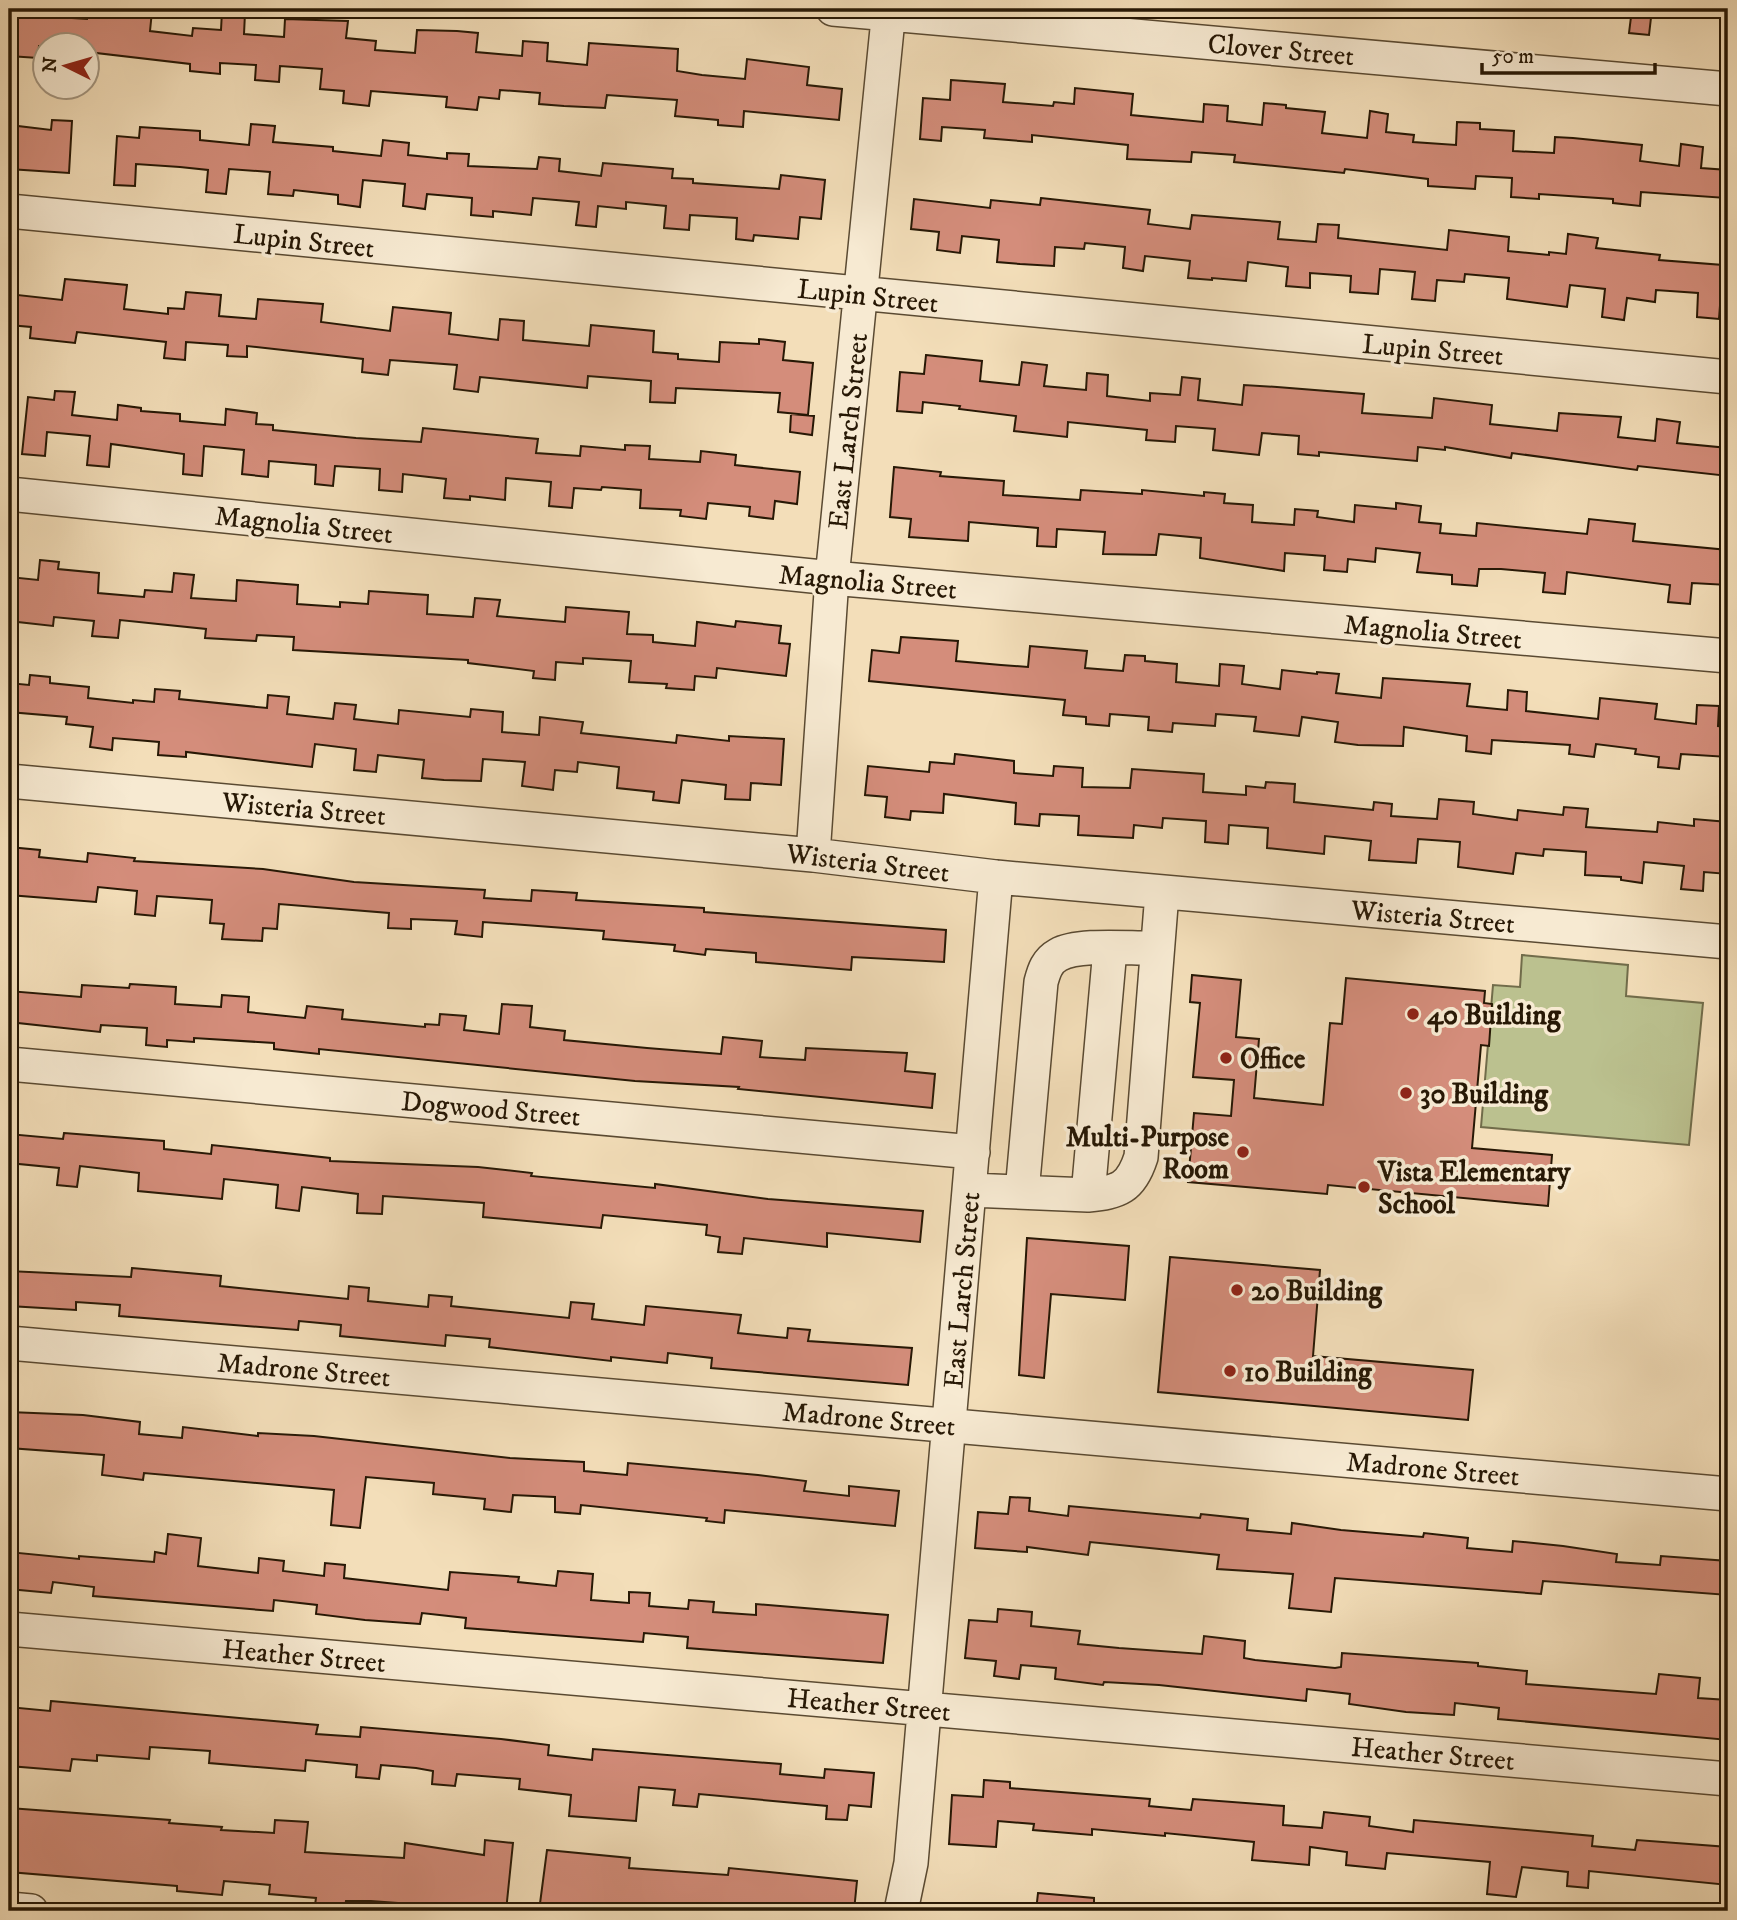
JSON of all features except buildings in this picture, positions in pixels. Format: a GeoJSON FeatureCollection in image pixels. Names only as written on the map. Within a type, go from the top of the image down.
{"type":"FeatureCollection","features":[{"type":"Feature","properties":{"kind":"street","name":"Clover Street"},"geometry":{"type":"LineString","coordinates":[[833,9],[889,11],[1728,89]]}},
{"type":"Feature","properties":{"kind":"street","name":"East Larch Street"},"geometry":{"type":"LineString","coordinates":[[813,855],[832,578],[889,11]]}},
{"type":"Feature","properties":{"kind":"street","name":"Lupin Street"},"geometry":{"type":"LineString","coordinates":[[9,211],[1728,377]]}},
{"type":"Feature","properties":{"kind":"street","name":"Magnolia Street"},"geometry":{"type":"LineString","coordinates":[[9,495],[832,578],[1728,656]]}},
{"type":"Feature","properties":{"kind":"street","name":"Wisteria Street"},"geometry":{"type":"LineString","coordinates":[[9,781],[813,855],[1162,893],[1728,942]]}},
{"type":"Feature","properties":{"kind":"street","name":"East Larch Street"},"geometry":{"type":"LineString","coordinates":[[901,1911],[911,1863],[996,877]]}},
{"type":"Feature","properties":{"kind":"street"},"geometry":{"type":"LineString","coordinates":[[970,1190],[1088,1195],[1125,1187],[1135,1175],[1141,1157],[1162,893]]}},
{"type":"Feature","properties":{"kind":"street"},"geometry":{"type":"LineString","coordinates":[[1022,1192],[1041,982],[1046,966],[1058,955],[1079,950],[1157,948]]}},
{"type":"Feature","properties":{"kind":"street"},"geometry":{"type":"LineString","coordinates":[[1088,1195],[1110,949]]}},
{"type":"Feature","properties":{"kind":"street","name":"Dogwood Street"},"geometry":{"type":"LineString","coordinates":[[9,1064],[973,1152]]}},
{"type":"Feature","properties":{"kind":"street","name":"Madrone Street"},"geometry":{"type":"LineString","coordinates":[[9,1343],[1728,1494]]}},
{"type":"Feature","properties":{"kind":"street","name":"Heather Street"},"geometry":{"type":"LineString","coordinates":[[9,1629],[1728,1779]]}},
{"type":"Feature","properties":{"kind":"street"},"geometry":{"type":"LineString","coordinates":[[9,1909],[31,1911]]}},
{"type":"Feature","properties":{"kind":"green space"},"geometry":{"type":"Polygon","coordinates":[[[1522,955],[1628,965],[1626,996],[1703,1003],[1689,1145],[1481,1127],[1493,985],[1520,987],[1522,955]]]}},
{"type":"Feature","properties":{"kind":"place","name":"40 Building"},"geometry":{"type":"Point","coordinates":[1413,1014]}},
{"type":"Feature","properties":{"kind":"place","name":"Office"},"geometry":{"type":"Point","coordinates":[1226,1058]}},
{"type":"Feature","properties":{"kind":"place","name":"30 Building"},"geometry":{"type":"Point","coordinates":[1406,1093]}},
{"type":"Feature","properties":{"kind":"place","name":"Multi-Purpose Room"},"geometry":{"type":"Point","coordinates":[1243,1152]}},
{"type":"Feature","properties":{"kind":"place","name":"Vista Elementary School"},"geometry":{"type":"Point","coordinates":[1364,1187]}},
{"type":"Feature","properties":{"kind":"place","name":"20 Building"},"geometry":{"type":"Point","coordinates":[1237,1290]}},
{"type":"Feature","properties":{"kind":"place","name":"10 Building"},"geometry":{"type":"Point","coordinates":[1230,1371]}}]}
